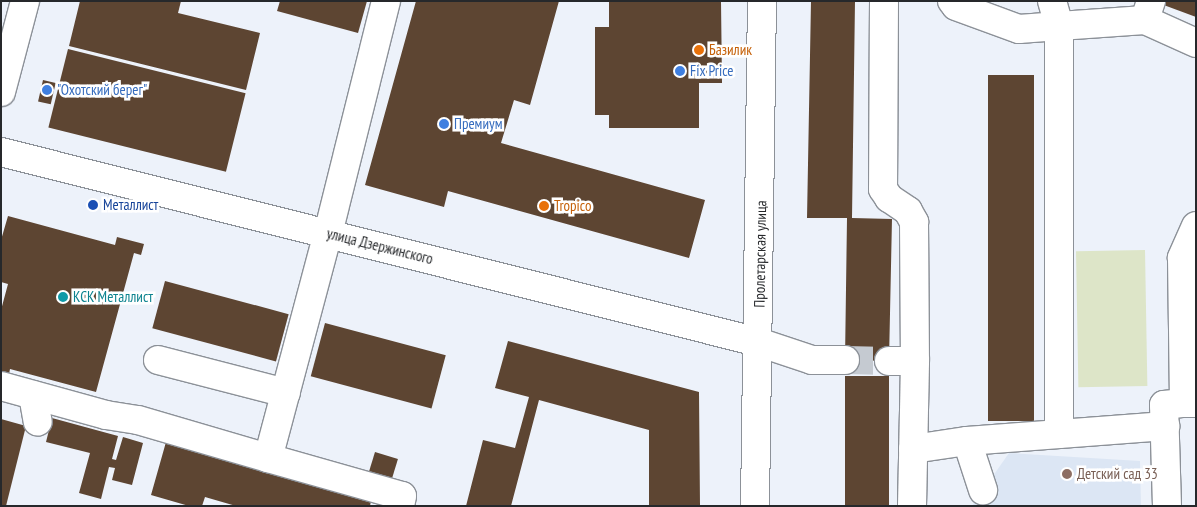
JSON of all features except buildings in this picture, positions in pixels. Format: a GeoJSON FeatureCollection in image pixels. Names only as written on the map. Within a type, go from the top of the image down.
{"type":"FeatureCollection","features":[{"type":"Feature","properties":{"kind":"street"},"geometry":{"type":"LineString","coordinates":[[1,92],[25,1]]}},
{"type":"Feature","properties":{"kind":"street"},"geometry":{"type":"LineString","coordinates":[[268,458],[328,233],[386,1]]}},
{"type":"Feature","properties":{"kind":"street","name":"Пролетарская улица"},"geometry":{"type":"LineString","coordinates":[[755,506],[762,1]]}},
{"type":"Feature","properties":{"kind":"street"},"geometry":{"type":"LineString","coordinates":[[884,1],[883,189],[889,198],[908,211],[914,222],[902,361],[913,449],[912,506]]}},
{"type":"Feature","properties":{"kind":"street"},"geometry":{"type":"LineString","coordinates":[[952,1],[956,6],[1019,29],[1055,14],[1148,10],[1196,43]]}},
{"type":"Feature","properties":{"kind":"street"},"geometry":{"type":"LineString","coordinates":[[1055,14],[1058,434]]}},
{"type":"Feature","properties":{"kind":"street","name":"улица Дзержинского"},"geometry":{"type":"LineString","coordinates":[[1,152],[758,342],[812,360],[845,360]]}},
{"type":"Feature","properties":{"kind":"street"},"geometry":{"type":"LineString","coordinates":[[1167,506],[1164,405],[1190,403],[1182,258],[1196,226]]}},
{"type":"Feature","properties":{"kind":"street"},"geometry":{"type":"LineString","coordinates":[[158,360],[286,393]]}},
{"type":"Feature","properties":{"kind":"street"},"geometry":{"type":"LineString","coordinates":[[1,386],[106,415],[138,420],[402,496],[400,506]]}},
{"type":"Feature","properties":{"kind":"street"},"geometry":{"type":"LineString","coordinates":[[33,395],[38,422]]}},
{"type":"Feature","properties":{"kind":"street"},"geometry":{"type":"LineString","coordinates":[[913,449],[967,441],[1165,426]]}},
{"type":"Feature","properties":{"kind":"street"},"geometry":{"type":"LineString","coordinates":[[967,441],[983,490]]}},
{"type":"Feature","properties":{"kind":"shaded area","name":"Детский сад 33"},"geometry":{"type":"Polygon","coordinates":[[[1009,453],[1140,461],[1141,506],[972,506],[1009,453]]]}},
{"type":"Feature","properties":{"kind":"green space"},"geometry":{"type":"Polygon","coordinates":[[[1145,250],[1147,386],[1078,387],[1076,251],[1145,250]]]}},
{"type":"Feature","properties":{"kind":"tunnel"},"geometry":{"type":"LineString","coordinates":[[845,360],[889,361]]}},
{"type":"Feature","properties":{"kind":"place","name":"Базилик"},"geometry":{"type":"Point","coordinates":[699,50]}},
{"type":"Feature","properties":{"kind":"place","name":"Fix Price"},"geometry":{"type":"Point","coordinates":[680,71]}},
{"type":"Feature","properties":{"kind":"place","name":"\"Охотский берег\""},"geometry":{"type":"Point","coordinates":[47,90]}},
{"type":"Feature","properties":{"kind":"place","name":"Премиум"},"geometry":{"type":"Point","coordinates":[444,124]}},
{"type":"Feature","properties":{"kind":"place","name":"Металлист"},"geometry":{"type":"Point","coordinates":[93,205]}},
{"type":"Feature","properties":{"kind":"place","name":"Tropico"},"geometry":{"type":"Point","coordinates":[544,206]}},
{"type":"Feature","properties":{"kind":"place","name":"КСК Металлист"},"geometry":{"type":"Point","coordinates":[63,297]}},
{"type":"Feature","properties":{"kind":"place","name":"Детский сад 33"},"geometry":{"type":"Point","coordinates":[1067,474]}}]}
